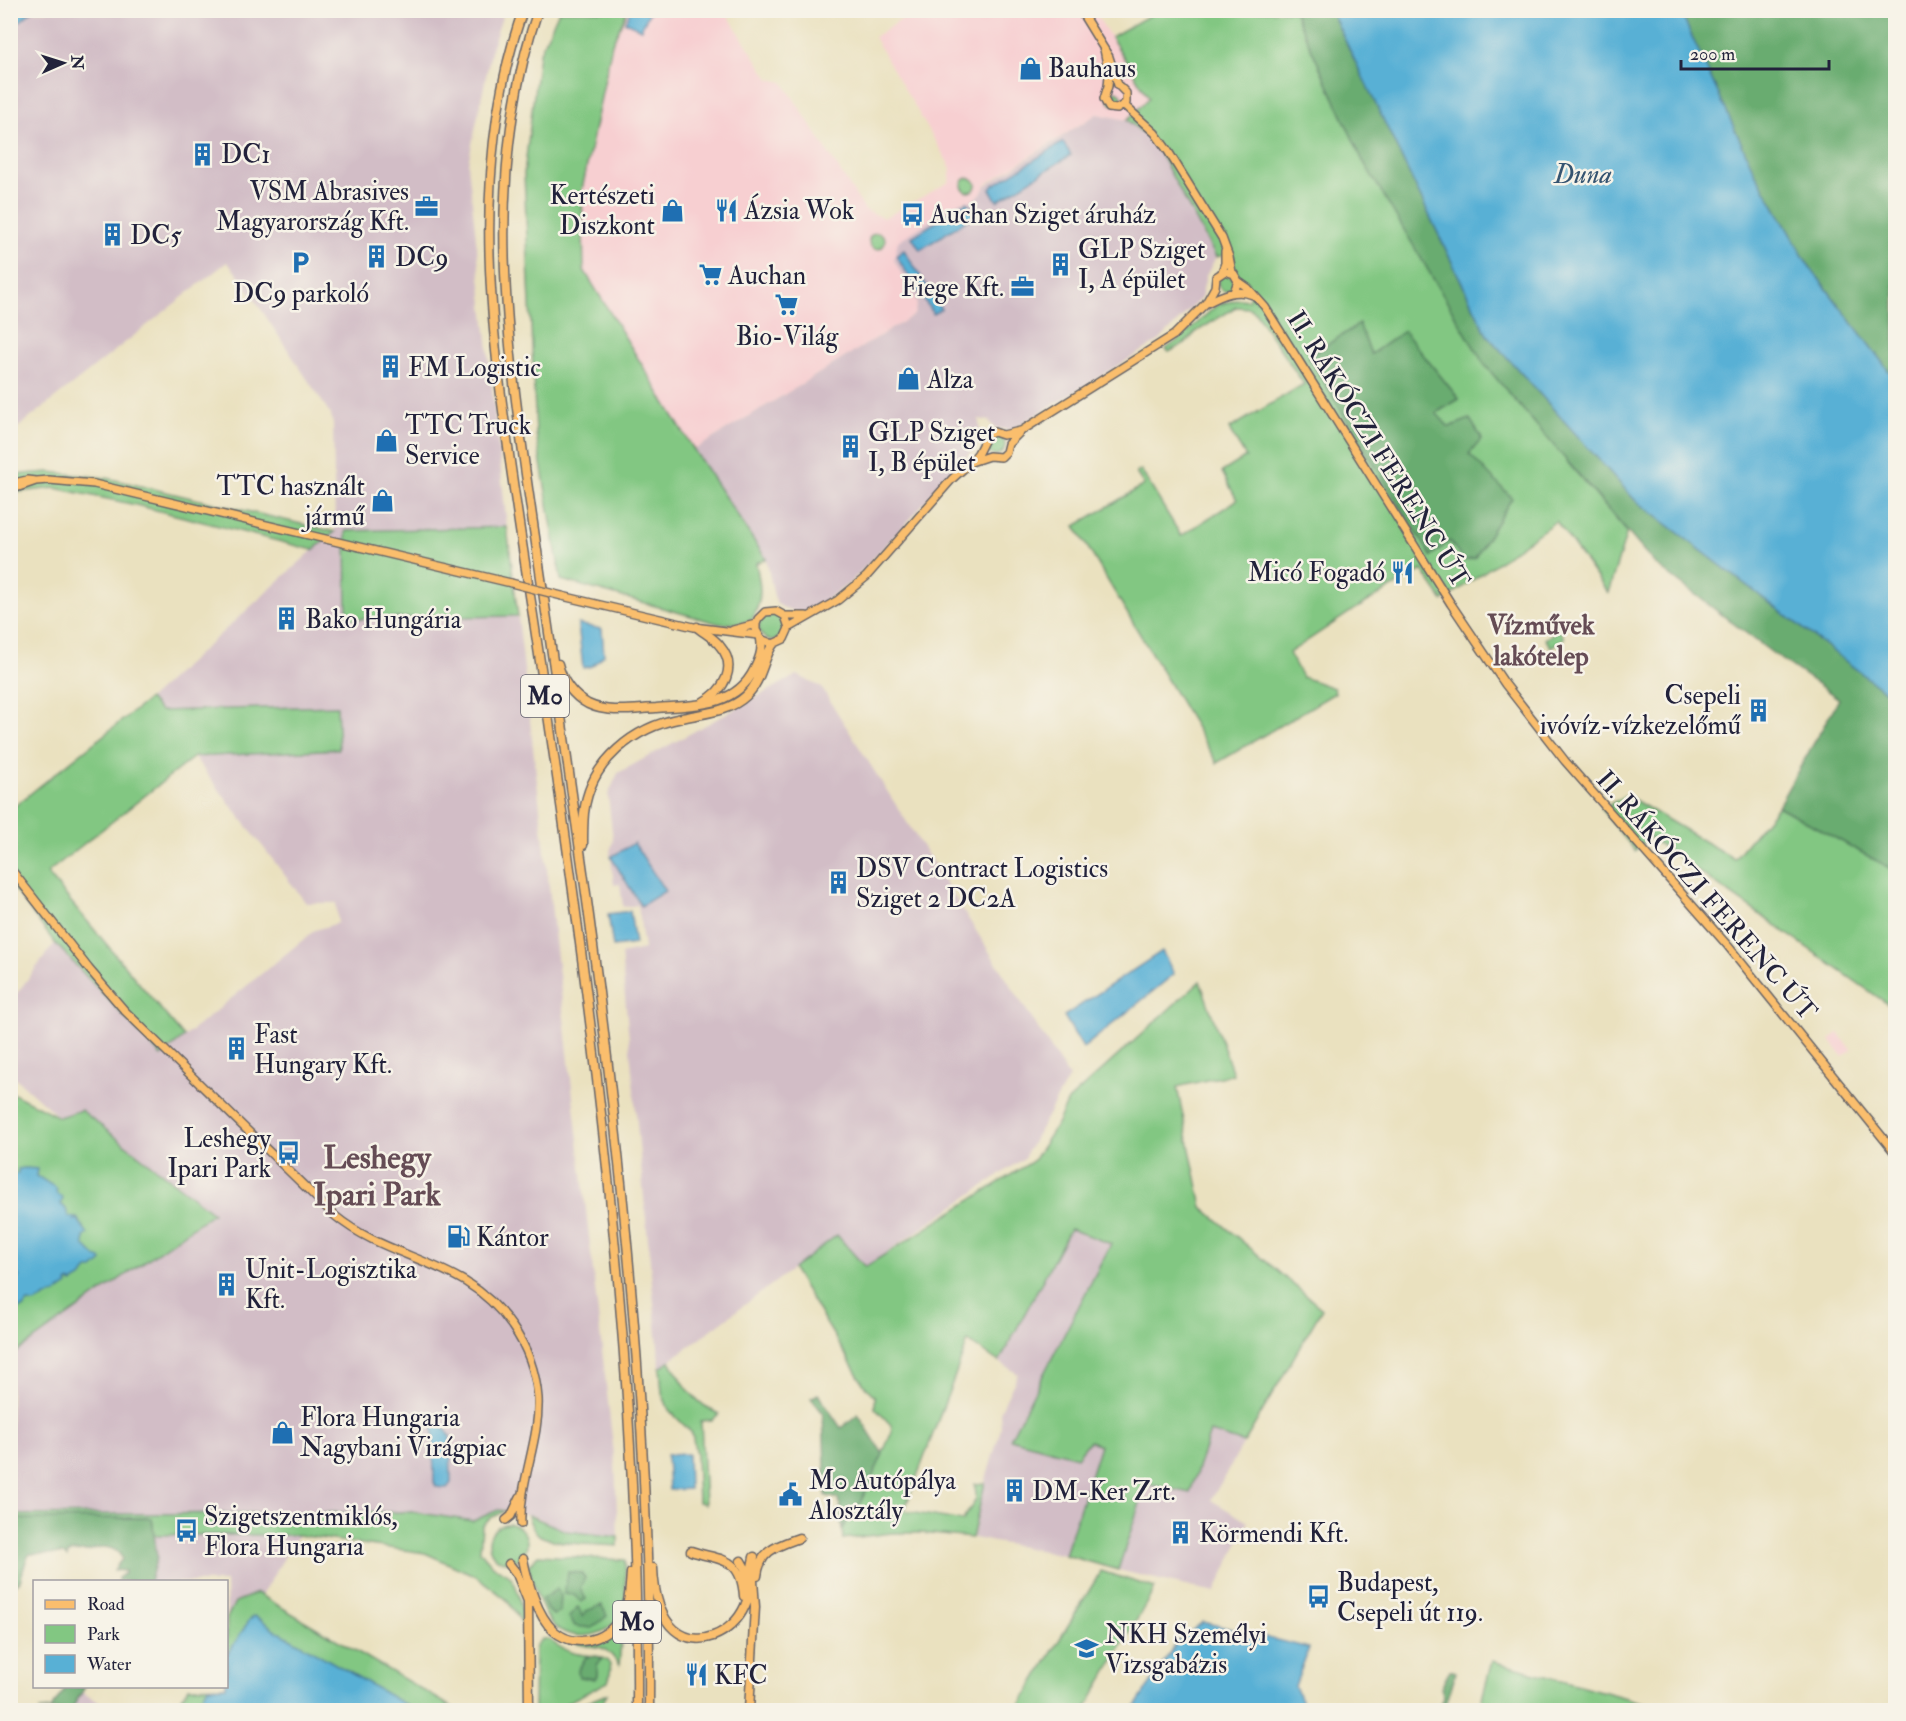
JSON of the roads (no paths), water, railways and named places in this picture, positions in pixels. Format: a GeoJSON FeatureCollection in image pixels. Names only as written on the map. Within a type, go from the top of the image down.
{"type":"FeatureCollection","features":[{"type":"Feature","properties":{"kind":"highway","name":"M0"},"geometry":{"type":"LineString","coordinates":[[523,10],[504,77],[493,154],[489,208],[489,259],[493,319],[508,447],[569,863],[604,1132],[621,1318],[634,1534],[637,1710]]}},
{"type":"Feature","properties":{"kind":"highway","name":"M0"},"geometry":{"type":"LineString","coordinates":[[538,10],[523,63],[510,131],[505,190],[504,243],[507,316],[514,391],[604,1029],[629,1264],[643,1441],[649,1710]]}},
{"type":"Feature","properties":{"kind":"highway"},"geometry":{"type":"LineString","coordinates":[[547,620],[558,668],[565,682],[580,699],[589,704],[614,710],[697,705],[720,701],[736,693],[750,678],[762,648],[760,637]]}},
{"type":"Feature","properties":{"kind":"highway"},"geometry":{"type":"LineString","coordinates":[[697,627],[719,644],[727,663],[726,678],[720,689],[714,696],[697,705]]}},
{"type":"Feature","properties":{"kind":"highway"},"geometry":{"type":"LineString","coordinates":[[582,870],[584,813],[588,796],[599,771],[609,758],[632,737],[655,725],[725,709],[736,704],[754,688],[773,644]]}},
{"type":"Feature","properties":{"kind":"highway"},"geometry":{"type":"LineString","coordinates":[[523,1559],[537,1604],[552,1630],[568,1639],[592,1640],[615,1627],[627,1605],[634,1534]]}},
{"type":"Feature","properties":{"kind":"highway"},"geometry":{"type":"LineString","coordinates":[[754,1594],[761,1559],[771,1550],[799,1538]]}},
{"type":"Feature","properties":{"kind":"highway"},"geometry":{"type":"LineString","coordinates":[[647,1547],[653,1567],[659,1608],[665,1620],[676,1630],[691,1638],[712,1637],[728,1628],[742,1610],[749,1588],[748,1576],[741,1561]]}},
{"type":"Feature","properties":{"kind":"highway"},"geometry":{"type":"LineString","coordinates":[[691,1551],[722,1558],[736,1569],[743,1587],[742,1610]]}},
{"type":"Feature","properties":{"kind":"highway"},"geometry":{"type":"LineString","coordinates":[[749,1710],[754,1557]]}},
{"type":"Feature","properties":{"kind":"highway"},"geometry":{"type":"LineString","coordinates":[[509,1564],[517,1574],[528,1601],[529,1710]]}},
{"type":"Feature","properties":{"kind":"main road"},"geometry":{"type":"LineString","coordinates":[[1080,10],[1109,57],[1120,87],[1127,96],[1124,105],[1117,109],[1109,108],[1105,102],[1108,70],[1104,49]]}},
{"type":"Feature","properties":{"kind":"main road"},"geometry":{"type":"LineString","coordinates":[[1106,92],[1112,87],[1120,87]]}},
{"type":"Feature","properties":{"kind":"main road"},"geometry":{"type":"LineString","coordinates":[[1124,105],[1160,140],[1225,245],[1232,272],[1238,281],[1234,292]]}},
{"type":"Feature","properties":{"kind":"main road"},"geometry":{"type":"LineString","coordinates":[[970,462],[989,456],[1001,457],[1006,452],[1008,444],[1021,430],[1163,343],[1185,325],[1206,303],[1215,287],[1215,280],[1222,272],[1225,263],[1225,245]]}},
{"type":"Feature","properties":{"kind":"main road"},"geometry":{"type":"LineString","coordinates":[[1222,272],[1232,272]]}},
{"type":"Feature","properties":{"kind":"main road","name":"II. RÁKÓCZI FERENC ÚT"},"geometry":{"type":"LineString","coordinates":[[1238,281],[1258,297],[1467,629],[1512,693],[1571,769],[1728,946],[1896,1154]]}},
{"type":"Feature","properties":{"kind":"main road"},"geometry":{"type":"LineString","coordinates":[[1215,287],[1223,295]]}},
{"type":"Feature","properties":{"kind":"main road"},"geometry":{"type":"LineString","coordinates":[[1206,303],[1234,292],[1246,292],[1258,297]]}},
{"type":"Feature","properties":{"kind":"main road"},"geometry":{"type":"LineString","coordinates":[[1003,435],[1021,430]]}},
{"type":"Feature","properties":{"kind":"main road"},"geometry":{"type":"LineString","coordinates":[[10,484],[27,480],[65,480],[116,489],[562,596],[697,627],[760,637],[773,644],[784,639],[789,628],[838,600],[866,576],[951,479],[970,462],[990,433],[997,432],[1003,435],[1008,444]]}},
{"type":"Feature","properties":{"kind":"main road"},"geometry":{"type":"LineString","coordinates":[[982,446],[984,452],[989,456]]}},
{"type":"Feature","properties":{"kind":"main road"},"geometry":{"type":"LineString","coordinates":[[10,490],[36,481]]}},
{"type":"Feature","properties":{"kind":"main road"},"geometry":{"type":"LineString","coordinates":[[760,637],[756,624],[761,615],[770,610],[785,616],[809,615]]}},
{"type":"Feature","properties":{"kind":"main road"},"geometry":{"type":"LineString","coordinates":[[785,616],[789,628]]}},
{"type":"Feature","properties":{"kind":"main road"},"geometry":{"type":"LineString","coordinates":[[727,631],[756,624]]}},
{"type":"Feature","properties":{"kind":"main road"},"geometry":{"type":"LineString","coordinates":[[10,868],[125,1011],[347,1226],[376,1242],[462,1279],[488,1298],[506,1316],[527,1353],[538,1396],[535,1439],[524,1486],[515,1509],[506,1520]]}},
{"type":"Feature","properties":{"kind":"main road"},"geometry":{"type":"LineString","coordinates":[[521,1524],[524,1486]]}},
{"type":"Feature","properties":{"kind":"water"},"geometry":{"type":"Polygon","coordinates":[[[10,11],[32,11],[16,25],[11,19],[10,11]]]}},
{"type":"Feature","properties":{"kind":"water"},"geometry":{"type":"Polygon","coordinates":[[[630,11],[650,11],[641,29],[625,22],[630,11]]]}},
{"type":"Feature","properties":{"kind":"water","name":"Duna"},"geometry":{"type":"Polygon","coordinates":[[[1331,11],[1680,11],[1755,173],[1807,263],[1895,379],[1895,699],[1634,499],[1487,335],[1331,11]]]}},
{"type":"Feature","properties":{"kind":"water"},"geometry":{"type":"Polygon","coordinates":[[[1063,142],[1071,155],[997,201],[990,189],[992,186],[1063,142]]]}},
{"type":"Feature","properties":{"kind":"water"},"geometry":{"type":"Polygon","coordinates":[[[967,202],[975,215],[920,250],[912,237],[967,202]]]}},
{"type":"Feature","properties":{"kind":"water"},"geometry":{"type":"Polygon","coordinates":[[[904,250],[941,309],[933,314],[896,256],[904,250]]]}},
{"type":"Feature","properties":{"kind":"water"},"geometry":{"type":"Polygon","coordinates":[[[578,624],[602,629],[604,655],[592,666],[583,668],[578,624]]]}},
{"type":"Feature","properties":{"kind":"water"},"geometry":{"type":"Polygon","coordinates":[[[634,843],[665,891],[641,906],[611,857],[634,843]]]}},
{"type":"Feature","properties":{"kind":"water"},"geometry":{"type":"Polygon","coordinates":[[[630,911],[635,944],[613,947],[608,914],[630,911]]]}},
{"type":"Feature","properties":{"kind":"water"},"geometry":{"type":"Polygon","coordinates":[[[1162,951],[1174,974],[1083,1048],[1064,1016],[1162,951]]]}},
{"type":"Feature","properties":{"kind":"water"},"geometry":{"type":"Polygon","coordinates":[[[18,1169],[38,1169],[37,1176],[57,1189],[56,1193],[63,1198],[61,1204],[68,1216],[75,1218],[74,1221],[77,1218],[88,1234],[84,1237],[84,1245],[102,1261],[93,1269],[88,1269],[81,1278],[72,1283],[70,1281],[68,1285],[53,1295],[35,1303],[28,1302],[24,1307],[13,1311],[11,1315],[11,1280],[14,1282],[19,1277],[11,1261],[11,1176],[18,1173],[18,1169]]]}},
{"type":"Feature","properties":{"kind":"water"},"geometry":{"type":"Polygon","coordinates":[[[436,1424],[446,1430],[450,1436],[451,1483],[447,1488],[436,1487],[434,1482],[433,1426],[436,1424]]]}},
{"type":"Feature","properties":{"kind":"water"},"geometry":{"type":"Polygon","coordinates":[[[688,1454],[689,1489],[669,1490],[667,1455],[688,1454]]]}},
{"type":"Feature","properties":{"kind":"water"},"geometry":{"type":"Polygon","coordinates":[[[254,1616],[414,1710],[195,1710],[207,1688],[228,1688],[228,1653],[254,1616]]]}},
{"type":"Feature","properties":{"kind":"water"},"geometry":{"type":"Polygon","coordinates":[[[1203,1622],[1309,1648],[1295,1686],[1305,1710],[1133,1710],[1177,1642],[1203,1622]]]}},
{"type":"Feature","properties":{"kind":"place","name":"Bauhaus"},"geometry":{"type":"Point","coordinates":[1030,68]}},
{"type":"Feature","properties":{"kind":"place","name":"DC1"},"geometry":{"type":"Point","coordinates":[203,154]}},
{"type":"Feature","properties":{"kind":"place","name":"VSM Abrasives Magyarország Kft."},"geometry":{"type":"Point","coordinates":[427,206]}},
{"type":"Feature","properties":{"kind":"place","name":"Kertészeti Diszkont"},"geometry":{"type":"Point","coordinates":[673,210]}},
{"type":"Feature","properties":{"kind":"place","name":"Ázsia Wok"},"geometry":{"type":"Point","coordinates":[726,210]}},
{"type":"Feature","properties":{"kind":"place","name":"Auchan Sziget áruház"},"geometry":{"type":"Point","coordinates":[912,214]}},
{"type":"Feature","properties":{"kind":"place","name":"DC5"},"geometry":{"type":"Point","coordinates":[112,235]}},
{"type":"Feature","properties":{"kind":"place","name":"DC9"},"geometry":{"type":"Point","coordinates":[377,257]}},
{"type":"Feature","properties":{"kind":"place","name":"DC9 parkoló"},"geometry":{"type":"Point","coordinates":[301,262]}},
{"type":"Feature","properties":{"kind":"place","name":"GLP Sziget I, A épület"},"geometry":{"type":"Point","coordinates":[1060,264]}},
{"type":"Feature","properties":{"kind":"place","name":"Auchan"},"geometry":{"type":"Point","coordinates":[710,275]}},
{"type":"Feature","properties":{"kind":"place","name":"Fiege Kft."},"geometry":{"type":"Point","coordinates":[1022,287]}},
{"type":"Feature","properties":{"kind":"place","name":"Bio-Világ"},"geometry":{"type":"Point","coordinates":[787,305]}},
{"type":"Feature","properties":{"kind":"place","name":"FM Logistic"},"geometry":{"type":"Point","coordinates":[390,367]}},
{"type":"Feature","properties":{"kind":"place","name":"Alza"},"geometry":{"type":"Point","coordinates":[909,379]}},
{"type":"Feature","properties":{"kind":"place","name":"TTC Truck Service"},"geometry":{"type":"Point","coordinates":[387,440]}},
{"type":"Feature","properties":{"kind":"place","name":"GLP Sziget I, B épület"},"geometry":{"type":"Point","coordinates":[850,447]}},
{"type":"Feature","properties":{"kind":"place","name":"TTC használt jármű"},"geometry":{"type":"Point","coordinates":[383,501]}},
{"type":"Feature","properties":{"kind":"place","name":"Micó Fogadó"},"geometry":{"type":"Point","coordinates":[1403,572]}},
{"type":"Feature","properties":{"kind":"place","name":"Bako Hungária"},"geometry":{"type":"Point","coordinates":[287,619]}},
{"type":"Feature","properties":{"kind":"place","name":"Csepeli ivóvíz-vízkezelőmű"},"geometry":{"type":"Point","coordinates":[1759,710]}},
{"type":"Feature","properties":{"kind":"place","name":"DSV Contract Logistics Sziget 2 DC2A"},"geometry":{"type":"Point","coordinates":[838,883]}},
{"type":"Feature","properties":{"kind":"place","name":"Fast Hungary Kft."},"geometry":{"type":"Point","coordinates":[236,1049]}},
{"type":"Feature","properties":{"kind":"place","name":"Leshegy Ipari Park"},"geometry":{"type":"Point","coordinates":[289,1153]}},
{"type":"Feature","properties":{"kind":"place","name":"Kántor"},"geometry":{"type":"Point","coordinates":[458,1237]}},
{"type":"Feature","properties":{"kind":"place","name":"Unit-Logisztika Kft."},"geometry":{"type":"Point","coordinates":[227,1284]}},
{"type":"Feature","properties":{"kind":"place","name":"Flora Hungaria Nagybani Virágpiac"},"geometry":{"type":"Point","coordinates":[282,1432]}},
{"type":"Feature","properties":{"kind":"place","name":"DM-Ker Zrt."},"geometry":{"type":"Point","coordinates":[1014,1491]}},
{"type":"Feature","properties":{"kind":"place","name":"M0 Autópálya Alosztály"},"geometry":{"type":"Point","coordinates":[791,1495]}},
{"type":"Feature","properties":{"kind":"place","name":"Szigetszentmiklós, Flora Hungaria"},"geometry":{"type":"Point","coordinates":[186,1531]}},
{"type":"Feature","properties":{"kind":"place","name":"Körmendi Kft."},"geometry":{"type":"Point","coordinates":[1181,1533]}},
{"type":"Feature","properties":{"kind":"place","name":"Budapest, Csepeli út 119."},"geometry":{"type":"Point","coordinates":[1319,1597]}},
{"type":"Feature","properties":{"kind":"place","name":"NKH Személyi Vizsgabázis"},"geometry":{"type":"Point","coordinates":[1087,1649]}},
{"type":"Feature","properties":{"kind":"place","name":"KFC"},"geometry":{"type":"Point","coordinates":[696,1675]}},
{"type":"Feature","properties":{"kind":"district","name":"Vízművek lakótelep"},"geometry":{"type":"Point","coordinates":[1541,640]}},
{"type":"Feature","properties":{"kind":"district","name":"Leshegy Ipari Park"},"geometry":{"type":"Point","coordinates":[377,1176]}}]}
